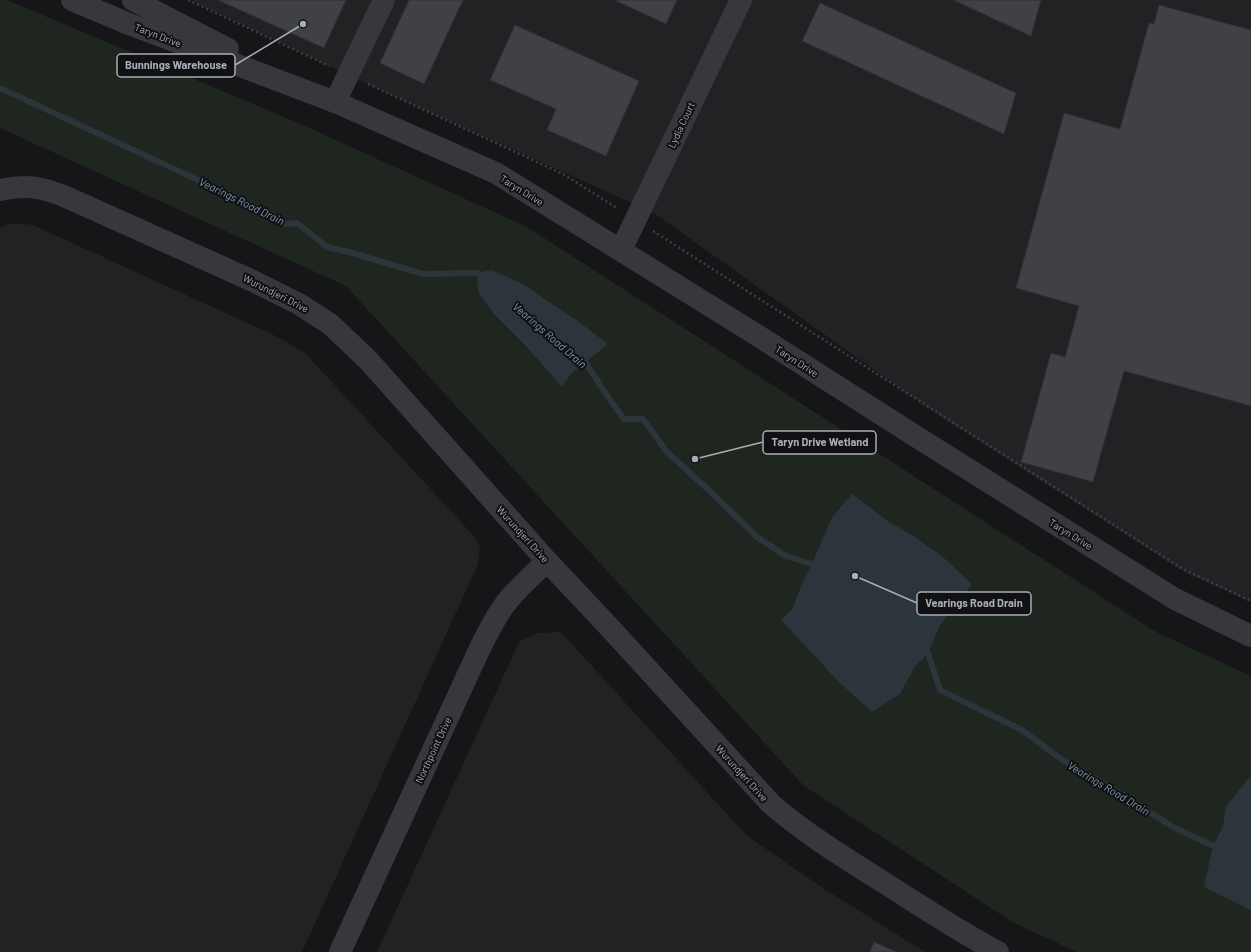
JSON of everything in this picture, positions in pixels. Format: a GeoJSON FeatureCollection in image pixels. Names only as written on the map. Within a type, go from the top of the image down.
{"type":"FeatureCollection","features":[{"type":"Feature","properties":{"kind":"street","name":"Taryn Drive"},"geometry":{"type":"LineString","coordinates":[[72,0],[129,24],[335,102]]}},
{"type":"Feature","properties":{"kind":"street","name":"Taryn Drive"},"geometry":{"type":"LineString","coordinates":[[133,0],[335,102],[496,174],[752,332],[1168,595],[1251,636]]}},
{"type":"Feature","properties":{"kind":"street"},"geometry":{"type":"LineString","coordinates":[[335,102],[384,0]]}},
{"type":"Feature","properties":{"kind":"street","name":"Lydia Court"},"geometry":{"type":"LineString","coordinates":[[621,250],[741,0]]}},
{"type":"Feature","properties":{"kind":"street","name":"Wurundjeri Drive"},"geometry":{"type":"LineString","coordinates":[[4,189],[30,186],[47,189],[64,196],[259,284],[299,304],[330,324],[368,360],[547,561],[771,804],[785,817],[820,842],[909,899],[998,952]]}},
{"type":"Feature","properties":{"kind":"street","name":"Northpoint Drive"},"geometry":{"type":"LineString","coordinates":[[340,952],[490,627],[504,606],[523,584],[547,561]]}},
{"type":"Feature","properties":{"kind":"shaded area"},"geometry":{"type":"Polygon","coordinates":[[[0,0],[7,0],[305,126],[527,227],[1156,632],[1251,676],[1251,952],[1077,952],[1014,923],[804,786],[346,286],[0,128],[0,0]]]}},
{"type":"Feature","properties":{"kind":"shaded area"},"geometry":{"type":"Polygon","coordinates":[[[190,0],[1251,0],[1251,602],[1184,572],[929,409],[654,213],[363,82],[190,0]]]}},
{"type":"Feature","properties":{"kind":"shaded area"},"geometry":{"type":"Polygon","coordinates":[[[15,223],[33,225],[278,337],[306,354],[471,533],[480,547],[478,564],[302,952],[0,952],[0,227],[15,223]]]}},
{"type":"Feature","properties":{"kind":"shaded area"},"geometry":{"type":"Polygon","coordinates":[[[561,632],[746,835],[823,888],[925,952],[377,952],[519,642],[537,633],[561,632]]]}},
{"type":"Feature","properties":{"kind":"water"},"geometry":{"type":"Polygon","coordinates":[[[492,270],[525,285],[608,344],[571,374],[562,387],[524,344],[493,313],[478,291],[477,273],[492,270]]]}},
{"type":"Feature","properties":{"kind":"water"},"geometry":{"type":"Polygon","coordinates":[[[852,494],[886,520],[915,537],[943,557],[972,584],[940,625],[928,653],[914,668],[900,694],[872,712],[839,682],[781,620],[792,610],[801,586],[832,517],[852,494]]]}},
{"type":"Feature","properties":{"kind":"water"},"geometry":{"type":"Polygon","coordinates":[[[1251,775],[1251,910],[1204,887],[1213,846],[1223,827],[1226,807],[1251,775]]]}},
{"type":"Feature","properties":{"kind":"building"},"geometry":{"type":"Polygon","coordinates":[[[218,0],[346,0],[324,48],[218,0]]]}},
{"type":"Feature","properties":{"kind":"building"},"geometry":{"type":"Polygon","coordinates":[[[409,0],[463,0],[424,84],[380,63],[409,0]]]}},
{"type":"Feature","properties":{"kind":"building"},"geometry":{"type":"Polygon","coordinates":[[[614,0],[677,0],[666,24],[614,0]]]}},
{"type":"Feature","properties":{"kind":"building"},"geometry":{"type":"Polygon","coordinates":[[[953,0],[1041,0],[1031,36],[953,0]]]}},
{"type":"Feature","properties":{"kind":"building"},"geometry":{"type":"Polygon","coordinates":[[[820,3],[1016,93],[1004,134],[802,41],[820,3]]]}},
{"type":"Feature","properties":{"kind":"building"},"geometry":{"type":"Polygon","coordinates":[[[1159,5],[1251,30],[1251,406],[1124,371],[1093,482],[1021,462],[1051,353],[1065,357],[1079,306],[1016,288],[1064,113],[1120,129],[1149,23],[1154,24],[1159,5]]]}},
{"type":"Feature","properties":{"kind":"building"},"geometry":{"type":"Polygon","coordinates":[[[515,25],[639,81],[606,156],[547,130],[556,109],[490,80],[515,25]]]}},
{"type":"Feature","properties":{"kind":"building"},"geometry":{"type":"Polygon","coordinates":[[[874,942],[897,952],[870,952],[874,942]]]}},
{"type":"Feature","properties":{"kind":"waterway","name":"Vearings Road Drain"},"geometry":{"type":"LineString","coordinates":[[0,88],[269,213],[286,224],[297,223],[327,247],[423,274],[477,273],[482,277]]}},
{"type":"Feature","properties":{"kind":"waterway","name":"Vearings Road Drain"},"geometry":{"type":"LineString","coordinates":[[580,358],[586,363],[624,419],[643,419],[667,452],[757,537],[786,556],[818,566]]}},
{"type":"Feature","properties":{"kind":"waterway","name":"Vearings Road Drain"},"geometry":{"type":"LineString","coordinates":[[923,647],[928,653],[940,690],[1022,730],[1061,759],[1125,796],[1173,827],[1220,849]]}},
{"type":"Feature","properties":{"kind":"place","name":"Bunnings Warehouse"},"geometry":{"type":"Point","coordinates":[303,24]}},
{"type":"Feature","properties":{"kind":"place","name":"Taryn Drive Wetland"},"geometry":{"type":"Point","coordinates":[695,459]}},
{"type":"Feature","properties":{"kind":"place","name":"Vearings Road Drain"},"geometry":{"type":"Point","coordinates":[855,576]}}]}
